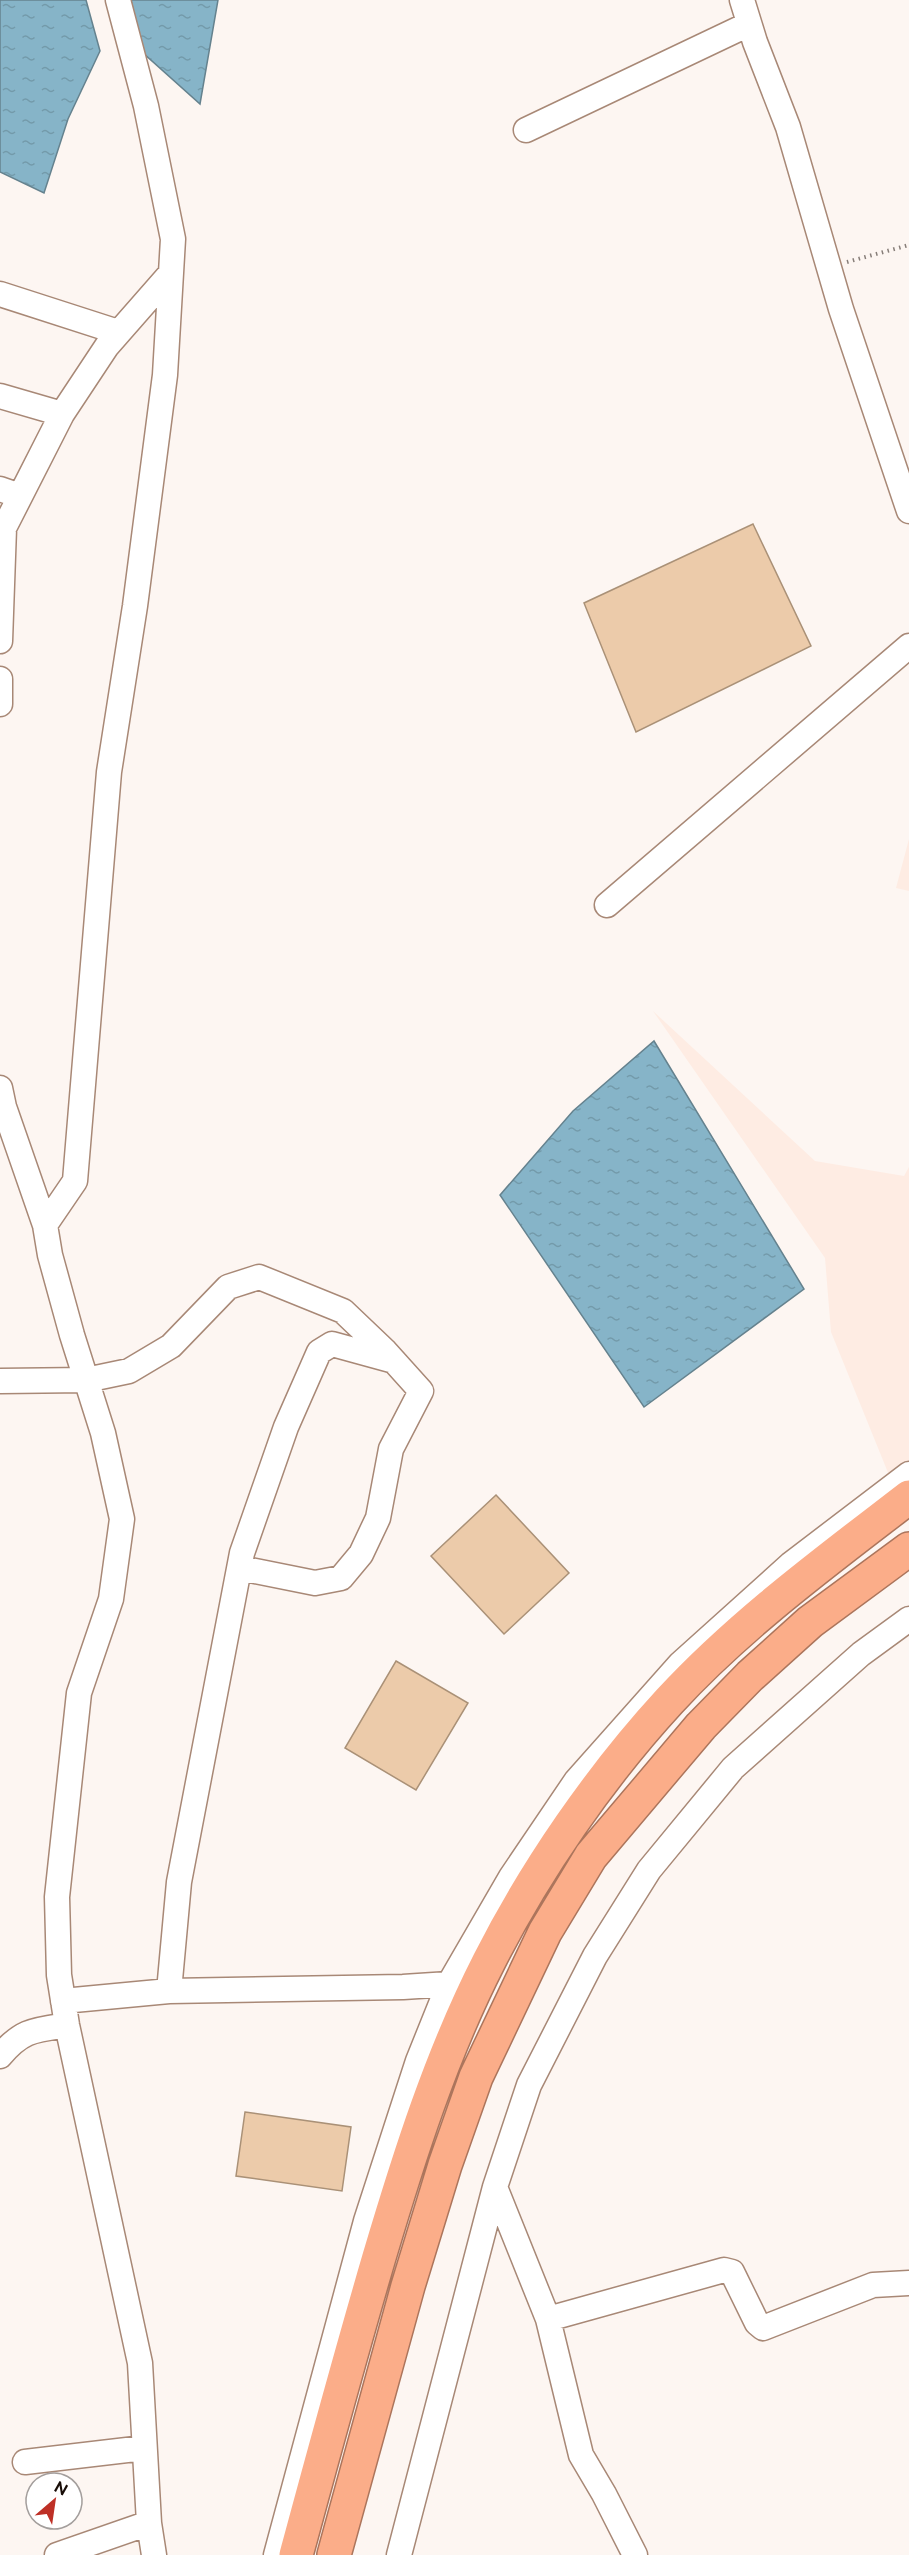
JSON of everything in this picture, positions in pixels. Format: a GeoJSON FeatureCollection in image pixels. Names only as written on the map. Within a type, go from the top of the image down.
{"type":"FeatureCollection","features":[{"type":"Feature","properties":{"kind":"highway"},"geometry":{"type":"LineString","coordinates":[[296,2555],[366,2301],[414,2143],[475,1990],[524,1899],[583,1809],[669,1701],[720,1651],[826,1559],[909,1497]]}},
{"type":"Feature","properties":{"kind":"highway"},"geometry":{"type":"LineString","coordinates":[[334,2555],[408,2286],[445,2165],[476,2077],[545,1932],[591,1856],[701,1726],[750,1676],[810,1622],[909,1550]]}},
{"type":"Feature","properties":{"kind":"street"},"geometry":{"type":"LineString","coordinates":[[45,1225],[75,1181],[109,772],[135,606],[165,375],[173,239],[146,106],[118,0]]}},
{"type":"Feature","properties":{"kind":"street"},"geometry":{"type":"LineString","coordinates":[[742,0],[788,127],[829,268],[909,511]]}},
{"type":"Feature","properties":{"kind":"street"},"geometry":{"type":"LineString","coordinates":[[526,130],[749,24]]}},
{"type":"Feature","properties":{"kind":"street"},"geometry":{"type":"LineString","coordinates":[[0,641],[4,528],[10,492],[118,332],[171,273]]}},
{"type":"Feature","properties":{"kind":"street"},"geometry":{"type":"LineString","coordinates":[[0,294],[118,332]]}},
{"type":"Feature","properties":{"kind":"street"},"geometry":{"type":"LineString","coordinates":[[0,396],[62,414]]}},
{"type":"Feature","properties":{"kind":"street"},"geometry":{"type":"LineString","coordinates":[[607,905],[909,646]]}},
{"type":"Feature","properties":{"kind":"street"},"geometry":{"type":"LineString","coordinates":[[0,679],[0,704]]}},
{"type":"Feature","properties":{"kind":"street"},"geometry":{"type":"LineString","coordinates":[[0,1088],[8,1144],[45,1225],[50,1255],[103,1433],[122,1519],[111,1599],[79,1693],[57,1897],[58,1975],[140,2362],[148,2523],[154,2555]]}},
{"type":"Feature","properties":{"kind":"street"},"geometry":{"type":"LineString","coordinates":[[0,1381],[86,1380],[129,1371],[171,1346],[228,1287],[259,1277],[343,1311],[421,1391],[391,1449],[378,1518],[361,1554],[341,1578],[315,1582],[240,1568]]}},
{"type":"Feature","properties":{"kind":"street"},"geometry":{"type":"LineString","coordinates":[[169,1991],[179,1882],[242,1553],[286,1427],[319,1352],[332,1344],[394,1361]]}},
{"type":"Feature","properties":{"kind":"street"},"geometry":{"type":"LineString","coordinates":[[276,2555],[366,2221],[418,2061],[449,1984],[510,1877],[576,1781],[680,1664],[791,1564],[909,1474]]}},
{"type":"Feature","properties":{"kind":"street"},"geometry":{"type":"LineString","coordinates":[[399,2555],[495,2187],[529,2085],[595,1956],[650,1870],[733,1768],[861,1654],[909,1619]]}},
{"type":"Feature","properties":{"kind":"street"},"geometry":{"type":"LineString","coordinates":[[63,2001],[169,1991],[392,1988],[449,1984]]}},
{"type":"Feature","properties":{"kind":"street"},"geometry":{"type":"LineString","coordinates":[[5,2042],[27,2032],[67,2025]]}},
{"type":"Feature","properties":{"kind":"street"},"geometry":{"type":"LineString","coordinates":[[495,2187],[548,2319],[581,2455],[635,2555]]}},
{"type":"Feature","properties":{"kind":"street"},"geometry":{"type":"LineString","coordinates":[[548,2319],[724,2270],[732,2272],[757,2323],[763,2328],[873,2285],[909,2283]]}},
{"type":"Feature","properties":{"kind":"street"},"geometry":{"type":"LineString","coordinates":[[25,2462],[144,2448]]}},
{"type":"Feature","properties":{"kind":"street"},"geometry":{"type":"LineString","coordinates":[[57,2555],[148,2523]]}},
{"type":"Feature","properties":{"kind":"path"},"geometry":{"type":"LineString","coordinates":[[829,268],[909,245]]}},
{"type":"Feature","properties":{"kind":"shaded area"},"geometry":{"type":"Polygon","coordinates":[[[909,839],[909,891],[896,888],[909,839]]]}},
{"type":"Feature","properties":{"kind":"shaded area"},"geometry":{"type":"Polygon","coordinates":[[[653,1011],[815,1161],[904,1176],[909,1167],[909,1464],[891,1480],[831,1332],[825,1258],[653,1011]]]}},
{"type":"Feature","properties":{"kind":"water"},"geometry":{"type":"Polygon","coordinates":[[[0,0],[86,0],[100,51],[68,119],[44,193],[0,172],[0,0]]]}},
{"type":"Feature","properties":{"kind":"water"},"geometry":{"type":"Polygon","coordinates":[[[131,0],[218,0],[200,104],[142,52],[131,0]]]}},
{"type":"Feature","properties":{"kind":"water"},"geometry":{"type":"Polygon","coordinates":[[[654,1041],[804,1289],[644,1407],[500,1195],[573,1111],[654,1041]]]}},
{"type":"Feature","properties":{"kind":"building"},"geometry":{"type":"Polygon","coordinates":[[[753,524],[811,646],[636,732],[584,603],[753,524]]]}},
{"type":"Feature","properties":{"kind":"building"},"geometry":{"type":"Polygon","coordinates":[[[496,1495],[569,1573],[504,1634],[431,1556],[496,1495]]]}},
{"type":"Feature","properties":{"kind":"building"},"geometry":{"type":"Polygon","coordinates":[[[396,1661],[468,1703],[416,1790],[345,1748],[396,1661]]]}},
{"type":"Feature","properties":{"kind":"building"},"geometry":{"type":"Polygon","coordinates":[[[245,2112],[351,2127],[342,2191],[236,2176],[245,2112]]]}}]}
